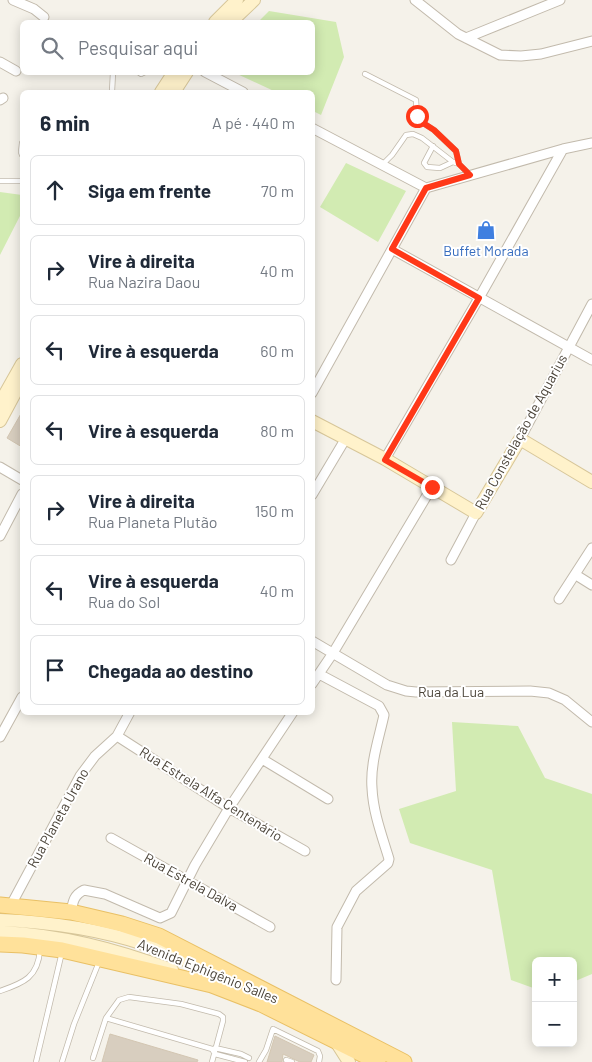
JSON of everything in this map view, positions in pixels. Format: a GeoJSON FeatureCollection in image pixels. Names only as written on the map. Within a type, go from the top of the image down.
{"type":"FeatureCollection","features":[{"type":"Feature","properties":{"kind":"main road"},"geometry":{"type":"LineString","coordinates":[[217,20],[237,0]]}},
{"type":"Feature","properties":{"kind":"main road"},"geometry":{"type":"LineString","coordinates":[[233,20],[254,0]]}},
{"type":"Feature","properties":{"kind":"main road"},"geometry":{"type":"LineString","coordinates":[[161,90],[172,75]]}},
{"type":"Feature","properties":{"kind":"main road"},"geometry":{"type":"LineString","coordinates":[[175,90],[185,75]]}},
{"type":"Feature","properties":{"kind":"main road"},"geometry":{"type":"LineString","coordinates":[[0,403],[20,368]]}},
{"type":"Feature","properties":{"kind":"main road"},"geometry":{"type":"LineString","coordinates":[[0,421],[20,384]]}},
{"type":"Feature","properties":{"kind":"main road"},"geometry":{"type":"LineString","coordinates":[[315,422],[346,438],[476,513]]}},
{"type":"Feature","properties":{"kind":"main road"},"geometry":{"type":"LineString","coordinates":[[520,439],[592,482]]}},
{"type":"Feature","properties":{"kind":"main road","name":"Rua Constelação de Aquarius"},"geometry":{"type":"LineString","coordinates":[[476,513],[520,439]]}},
{"type":"Feature","properties":{"kind":"main road"},"geometry":{"type":"LineString","coordinates":[[5,905],[71,912],[122,924],[160,936],[259,989]]}},
{"type":"Feature","properties":{"kind":"main road","name":"Avenida Ephigênio Salles"},"geometry":{"type":"LineString","coordinates":[[0,920],[68,926],[137,942],[259,989],[404,1062]]}},
{"type":"Feature","properties":{"kind":"main road","name":"Avenida Ephigênio Salles"},"geometry":{"type":"LineString","coordinates":[[0,932],[32,934],[82,942],[136,957],[261,1004],[378,1062]]}},
{"type":"Feature","properties":{"kind":"main road","name":"Avenida Ephigênio Salles"},"geometry":{"type":"LineString","coordinates":[[0,944],[40,946],[62,950],[212,985]]}},
{"type":"Feature","properties":{"kind":"main road"},"geometry":{"type":"LineString","coordinates":[[335,1040],[349,1062]]}},
{"type":"Feature","properties":{"kind":"street"},"geometry":{"type":"LineString","coordinates":[[13,0],[44,17]]}},
{"type":"Feature","properties":{"kind":"street"},"geometry":{"type":"LineString","coordinates":[[415,0],[466,38],[500,55],[521,56],[541,54],[592,41]]}},
{"type":"Feature","properties":{"kind":"street"},"geometry":{"type":"LineString","coordinates":[[466,38],[560,0]]}},
{"type":"Feature","properties":{"kind":"street"},"geometry":{"type":"LineString","coordinates":[[0,62],[16,71]]}},
{"type":"Feature","properties":{"kind":"street"},"geometry":{"type":"LineString","coordinates":[[211,75],[239,90]]}},
{"type":"Feature","properties":{"kind":"street"},"geometry":{"type":"LineString","coordinates":[[315,130],[426,188],[563,149],[592,143]]}},
{"type":"Feature","properties":{"kind":"street"},"geometry":{"type":"LineString","coordinates":[[385,460],[563,149]]}},
{"type":"Feature","properties":{"kind":"street"},"geometry":{"type":"LineString","coordinates":[[315,388],[426,188]]}},
{"type":"Feature","properties":{"kind":"street"},"geometry":{"type":"LineString","coordinates":[[392,249],[592,360]]}},
{"type":"Feature","properties":{"kind":"street","name":"Rua Constelação de Aquarius"},"geometry":{"type":"LineString","coordinates":[[520,439],[592,304]]}},
{"type":"Feature","properties":{"kind":"street"},"geometry":{"type":"LineString","coordinates":[[315,490],[346,438]]}},
{"type":"Feature","properties":{"kind":"street"},"geometry":{"type":"LineString","coordinates":[[0,467],[20,479]]}},
{"type":"Feature","properties":{"kind":"street"},"geometry":{"type":"LineString","coordinates":[[315,680],[333,653],[432,487]]}},
{"type":"Feature","properties":{"kind":"street"},"geometry":{"type":"LineString","coordinates":[[0,536],[20,498]]}},
{"type":"Feature","properties":{"kind":"street","name":"Rua Constelação de Aquarius"},"geometry":{"type":"LineString","coordinates":[[451,560],[476,513]]}},
{"type":"Feature","properties":{"kind":"street"},"geometry":{"type":"LineString","coordinates":[[559,599],[592,548]]}},
{"type":"Feature","properties":{"kind":"street"},"geometry":{"type":"LineString","coordinates":[[576,575],[592,585]]}},
{"type":"Feature","properties":{"kind":"street","name":"Rua da Lua"},"geometry":{"type":"LineString","coordinates":[[315,643],[387,685],[406,691],[530,691],[549,693],[565,700],[592,722]]}},
{"type":"Feature","properties":{"kind":"street"},"geometry":{"type":"LineString","coordinates":[[319,674],[379,706],[384,715],[373,770],[372,787],[376,817],[389,859],[388,863],[356,891],[337,927],[336,980]]}},
{"type":"Feature","properties":{"kind":"street"},"geometry":{"type":"LineString","coordinates":[[0,737],[20,701]]}},
{"type":"Feature","properties":{"kind":"street","name":"Rua Planeta Urano"},"geometry":{"type":"LineString","coordinates":[[5,905],[80,776],[95,756],[117,736],[128,715]]}},
{"type":"Feature","properties":{"kind":"street"},"geometry":{"type":"LineString","coordinates":[[71,912],[73,900],[77,894],[84,890],[93,890],[160,918],[171,912],[229,808],[291,715]]}},
{"type":"Feature","properties":{"kind":"street","name":"Rua Estrela Alfa Centenário"},"geometry":{"type":"LineString","coordinates":[[117,736],[229,808],[305,851]]}},
{"type":"Feature","properties":{"kind":"street"},"geometry":{"type":"LineString","coordinates":[[262,759],[328,798]]}},
{"type":"Feature","properties":{"kind":"street","name":"Rua Estrela Dalva"},"geometry":{"type":"LineString","coordinates":[[111,838],[270,927]]}},
{"type":"Feature","properties":{"kind":"lane"},"geometry":{"type":"LineString","coordinates":[[365,74],[416,100],[417,116],[420,121],[434,130],[456,151],[459,164]]}},
{"type":"Feature","properties":{"kind":"lane"},"geometry":{"type":"LineString","coordinates":[[112,90],[113,75]]}},
{"type":"Feature","properties":{"kind":"lane"},"geometry":{"type":"LineString","coordinates":[[382,165],[392,155],[406,135],[418,135],[453,162],[459,164],[470,175]]}},
{"type":"Feature","properties":{"kind":"lane"},"geometry":{"type":"LineString","coordinates":[[433,146],[424,163],[426,165],[431,168],[440,168],[453,162]]}},
{"type":"Feature","properties":{"kind":"lane"},"geometry":{"type":"LineString","coordinates":[[0,181],[20,181]]}},
{"type":"Feature","properties":{"kind":"lane"},"geometry":{"type":"LineString","coordinates":[[0,991],[13,987],[36,971],[39,962],[40,946]]}},
{"type":"Feature","properties":{"kind":"lane"},"geometry":{"type":"LineString","coordinates":[[36,1062],[62,950]]}},
{"type":"Feature","properties":{"kind":"lane"},"geometry":{"type":"LineString","coordinates":[[62,1062],[74,1024],[100,959]]}},
{"type":"Feature","properties":{"kind":"lane"},"geometry":{"type":"LineString","coordinates":[[93,1058],[106,1018],[119,1000],[124,998],[182,1004],[219,1014],[223,1021],[214,1048],[215,1054],[212,1062]]}},
{"type":"Feature","properties":{"kind":"lane"},"geometry":{"type":"LineString","coordinates":[[215,1054],[246,1061],[255,1058],[259,1062],[266,1050],[278,1013]]}},
{"type":"Feature","properties":{"kind":"lane"},"geometry":{"type":"LineString","coordinates":[[106,1018],[241,1054],[246,1061]]}},
{"type":"Feature","properties":{"kind":"lane"},"geometry":{"type":"LineString","coordinates":[[273,1029],[318,1051],[320,1056],[319,1062]]}},
{"type":"Feature","properties":{"kind":"lane"},"geometry":{"type":"LineString","coordinates":[[286,1060],[292,1062]]}},
{"type":"Feature","properties":{"kind":"green space"},"geometry":{"type":"Polygon","coordinates":[[[269,11],[336,22],[344,57],[321,115],[315,112],[315,90],[272,90],[239,75],[315,75],[315,20],[260,20],[269,11]]]}},
{"type":"Feature","properties":{"kind":"green space"},"geometry":{"type":"Polygon","coordinates":[[[346,163],[406,191],[378,242],[320,207],[346,163]]]}},
{"type":"Feature","properties":{"kind":"green space"},"geometry":{"type":"Polygon","coordinates":[[[0,192],[20,195],[20,216],[0,255],[0,192]]]}},
{"type":"Feature","properties":{"kind":"green space"},"geometry":{"type":"Polygon","coordinates":[[[452,722],[518,726],[545,778],[592,794],[592,974],[577,980],[577,957],[532,957],[532,988],[511,980],[492,870],[410,843],[399,809],[456,791],[452,722]]]}},
{"type":"Feature","properties":{"kind":"building"},"geometry":{"type":"Polygon","coordinates":[[[20,415],[20,446],[7,438],[20,415]]]}},
{"type":"Feature","properties":{"kind":"building"},"geometry":{"type":"Polygon","coordinates":[[[110,1034],[198,1060],[197,1062],[102,1062],[110,1034]]]}},
{"type":"Feature","properties":{"kind":"building"},"geometry":{"type":"Polygon","coordinates":[[[275,1036],[314,1055],[311,1062],[300,1062],[283,1054],[282,1062],[267,1062],[275,1036]]]}},
{"type":"Feature","properties":{"kind":"place","name":"Buffet Morada"},"geometry":{"type":"Point","coordinates":[486,230]}},
{"type":"Feature","properties":{"kind":"route"},"geometry":{"type":"LineString","coordinates":[[417,116],[420,121],[434,130],[456,151],[459,164],[470,175],[426,188],[392,249],[479,298],[385,460],[432,487]]}}]}
